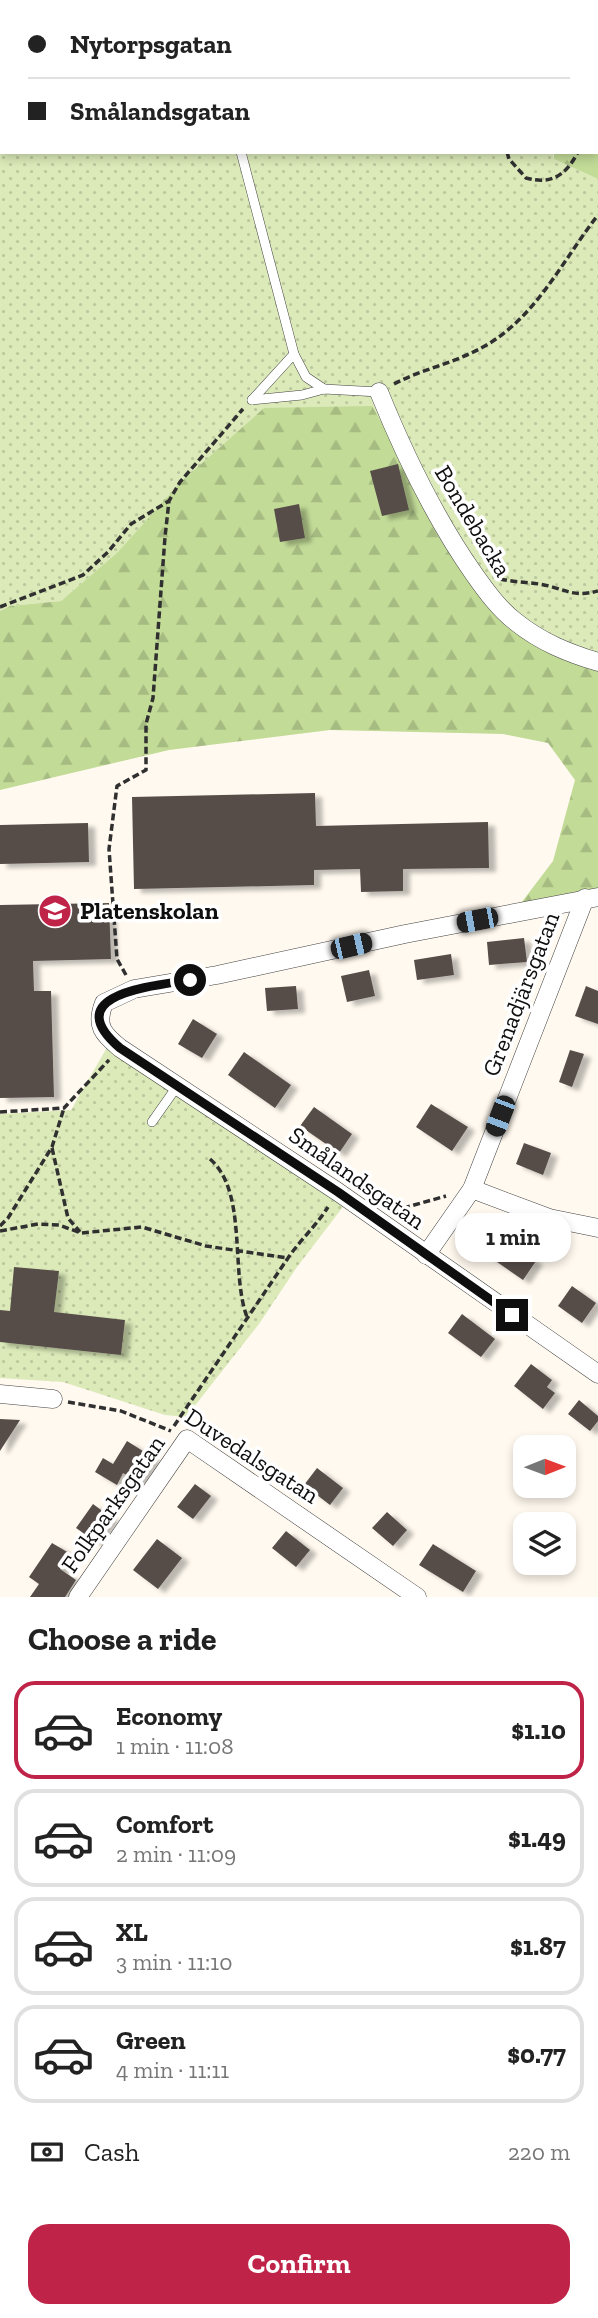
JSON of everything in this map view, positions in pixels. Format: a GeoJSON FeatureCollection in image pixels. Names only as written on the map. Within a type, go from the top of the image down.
{"type":"FeatureCollection","features":[{"type":"Feature","properties":{"kind":"street","name":"Bondebacka"},"geometry":{"type":"LineString","coordinates":[[379,392],[425,495],[456,548],[489,596],[514,621],[543,641],[598,662]]}},
{"type":"Feature","properties":{"kind":"street"},"geometry":{"type":"LineString","coordinates":[[134,989],[217,975],[591,897]]}},
{"type":"Feature","properties":{"kind":"street","name":"Grenadjärsgatan"},"geometry":{"type":"LineString","coordinates":[[426,1255],[472,1189],[591,897]]}},
{"type":"Feature","properties":{"kind":"street","name":"Smålandsgatan"},"geometry":{"type":"LineString","coordinates":[[134,989],[104,1003],[99,1016],[106,1036],[120,1048],[338,1192],[598,1374]]}},
{"type":"Feature","properties":{"kind":"street"},"geometry":{"type":"LineString","coordinates":[[472,1189],[549,1218],[598,1227]]}},
{"type":"Feature","properties":{"kind":"street"},"geometry":{"type":"LineString","coordinates":[[0,1394],[52,1399]]}},
{"type":"Feature","properties":{"kind":"street","name":"Folkparksgatan"},"geometry":{"type":"LineString","coordinates":[[78,1597],[187,1439]]}},
{"type":"Feature","properties":{"kind":"street","name":"Duvedalsgatan"},"geometry":{"type":"LineString","coordinates":[[187,1439],[417,1597]]}},
{"type":"Feature","properties":{"kind":"lane"},"geometry":{"type":"LineString","coordinates":[[241,154],[294,354],[306,377],[324,389]]}},
{"type":"Feature","properties":{"kind":"lane"},"geometry":{"type":"LineString","coordinates":[[252,400],[294,354]]}},
{"type":"Feature","properties":{"kind":"lane"},"geometry":{"type":"LineString","coordinates":[[252,400],[302,395],[324,389],[379,392]]}},
{"type":"Feature","properties":{"kind":"lane"},"geometry":{"type":"LineString","coordinates":[[152,1122],[178,1085]]}},
{"type":"Feature","properties":{"kind":"path"},"geometry":{"type":"LineString","coordinates":[[508,154],[526,178],[552,181],[565,173],[577,154]]}},
{"type":"Feature","properties":{"kind":"path"},"geometry":{"type":"LineString","coordinates":[[379,392],[420,371],[481,349],[511,328],[547,289],[598,215]]}},
{"type":"Feature","properties":{"kind":"path"},"geometry":{"type":"LineString","coordinates":[[134,989],[117,958],[109,849],[117,786],[146,770],[145,740],[153,698],[169,500],[180,482],[252,400]]}},
{"type":"Feature","properties":{"kind":"path"},"geometry":{"type":"LineString","coordinates":[[0,607],[83,575],[108,552],[131,524],[169,500]]}},
{"type":"Feature","properties":{"kind":"path"},"geometry":{"type":"LineString","coordinates":[[494,577],[539,584],[579,596],[598,591]]}},
{"type":"Feature","properties":{"kind":"path"},"geometry":{"type":"LineString","coordinates":[[0,1229],[52,1147],[64,1108],[120,1048]]}},
{"type":"Feature","properties":{"kind":"path"},"geometry":{"type":"LineString","coordinates":[[0,1112],[64,1108]]}},
{"type":"Feature","properties":{"kind":"path"},"geometry":{"type":"LineString","coordinates":[[52,1147],[68,1218],[81,1233]]}},
{"type":"Feature","properties":{"kind":"path"},"geometry":{"type":"LineString","coordinates":[[210,1159],[220,1168],[227,1181],[238,1251],[240,1285],[247,1317]]}},
{"type":"Feature","properties":{"kind":"path"},"geometry":{"type":"LineString","coordinates":[[380,1222],[391,1211],[472,1189]]}},
{"type":"Feature","properties":{"kind":"path"},"geometry":{"type":"LineString","coordinates":[[171,1431],[288,1258],[305,1234],[314,1229],[338,1192]]}},
{"type":"Feature","properties":{"kind":"path"},"geometry":{"type":"LineString","coordinates":[[0,1229],[38,1224],[59,1225],[81,1233],[142,1227],[206,1246],[288,1258]]}},
{"type":"Feature","properties":{"kind":"path","name":"Duvedalsgatan"},"geometry":{"type":"LineString","coordinates":[[52,1399],[121,1412],[187,1439]]}},
{"type":"Feature","properties":{"kind":"green space"},"geometry":{"type":"Polygon","coordinates":[[[0,154],[553,154],[554,159],[598,179],[598,653],[119,551],[61,601],[10,606],[0,611],[0,154]]]}},
{"type":"Feature","properties":{"kind":"green space"},"geometry":{"type":"Polygon","coordinates":[[[554,154],[598,154],[598,179],[554,159],[554,154]]]}},
{"type":"Feature","properties":{"kind":"green space"},"geometry":{"type":"Polygon","coordinates":[[[372,406],[467,574],[528,632],[598,653],[598,902],[515,911],[553,861],[575,780],[548,743],[503,734],[330,730],[169,750],[0,790],[0,611],[10,606],[61,601],[119,551],[180,483],[264,408],[372,406]]]}},
{"type":"Feature","properties":{"kind":"green space"},"geometry":{"type":"Polygon","coordinates":[[[109,1044],[349,1199],[297,1267],[259,1324],[186,1417],[165,1415],[63,1382],[0,1378],[0,1114],[71,1110],[109,1044]]]}},
{"type":"Feature","properties":{"kind":"building"},"geometry":{"type":"Polygon","coordinates":[[[398,464],[409,510],[382,516],[370,471],[398,464]]]}},
{"type":"Feature","properties":{"kind":"building"},"geometry":{"type":"Polygon","coordinates":[[[299,504],[305,538],[280,542],[274,509],[299,504]]]}},
{"type":"Feature","properties":{"kind":"building"},"geometry":{"type":"Polygon","coordinates":[[[315,793],[316,826],[488,822],[489,868],[403,869],[403,891],[361,892],[360,869],[314,870],[314,885],[134,889],[132,797],[315,793]]]}},
{"type":"Feature","properties":{"kind":"building"},"geometry":{"type":"Polygon","coordinates":[[[88,823],[89,862],[0,864],[0,825],[88,823]]]}},
{"type":"Feature","properties":{"kind":"building"},"geometry":{"type":"Polygon","coordinates":[[[109,903],[111,959],[33,961],[34,991],[51,991],[54,1097],[0,1098],[0,905],[109,903]]]}},
{"type":"Feature","properties":{"kind":"building"},"geometry":{"type":"Polygon","coordinates":[[[524,938],[527,962],[489,965],[487,942],[524,938]]]}},
{"type":"Feature","properties":{"kind":"building"},"geometry":{"type":"Polygon","coordinates":[[[451,954],[454,975],[417,980],[414,960],[451,954]]]}},
{"type":"Feature","properties":{"kind":"building"},"geometry":{"type":"Polygon","coordinates":[[[369,970],[375,996],[347,1002],[341,976],[369,970]]]}},
{"type":"Feature","properties":{"kind":"building"},"geometry":{"type":"Polygon","coordinates":[[[296,986],[298,1009],[267,1011],[265,988],[296,986]]]}},
{"type":"Feature","properties":{"kind":"building"},"geometry":{"type":"Polygon","coordinates":[[[586,986],[598,991],[598,1024],[575,1016],[586,986]]]}},
{"type":"Feature","properties":{"kind":"building"},"geometry":{"type":"Polygon","coordinates":[[[193,1019],[217,1034],[202,1058],[178,1044],[193,1019]]]}},
{"type":"Feature","properties":{"kind":"building"},"geometry":{"type":"Polygon","coordinates":[[[570,1050],[584,1054],[572,1087],[559,1082],[570,1050]]]}},
{"type":"Feature","properties":{"kind":"building"},"geometry":{"type":"Polygon","coordinates":[[[244,1052],[291,1085],[275,1108],[228,1075],[244,1052]]]}},
{"type":"Feature","properties":{"kind":"building"},"geometry":{"type":"Polygon","coordinates":[[[431,1104],[468,1127],[452,1151],[416,1127],[431,1104]]]}},
{"type":"Feature","properties":{"kind":"building"},"geometry":{"type":"Polygon","coordinates":[[[314,1107],[352,1134],[339,1153],[300,1126],[314,1107]]]}},
{"type":"Feature","properties":{"kind":"building"},"geometry":{"type":"Polygon","coordinates":[[[524,1143],[551,1153],[543,1175],[516,1164],[524,1143]]]}},
{"type":"Feature","properties":{"kind":"building"},"geometry":{"type":"Polygon","coordinates":[[[487,1227],[536,1261],[523,1280],[474,1246],[487,1227]]]}},
{"type":"Feature","properties":{"kind":"building"},"geometry":{"type":"Polygon","coordinates":[[[14,1267],[59,1271],[54,1312],[125,1320],[121,1355],[0,1342],[0,1310],[10,1311],[14,1267]]]}},
{"type":"Feature","properties":{"kind":"building"},"geometry":{"type":"Polygon","coordinates":[[[572,1286],[596,1303],[582,1323],[558,1306],[572,1286]]]}},
{"type":"Feature","properties":{"kind":"building"},"geometry":{"type":"Polygon","coordinates":[[[462,1314],[495,1339],[481,1357],[448,1333],[462,1314]]]}},
{"type":"Feature","properties":{"kind":"building"},"geometry":{"type":"Polygon","coordinates":[[[531,1364],[552,1380],[547,1387],[555,1393],[543,1409],[514,1386],[531,1364]]]}},
{"type":"Feature","properties":{"kind":"building"},"geometry":{"type":"Polygon","coordinates":[[[579,1400],[598,1416],[598,1421],[590,1431],[568,1414],[579,1400]]]}},
{"type":"Feature","properties":{"kind":"building"},"geometry":{"type":"Polygon","coordinates":[[[0,1419],[20,1420],[0,1451],[0,1419]]]}},
{"type":"Feature","properties":{"kind":"building"},"geometry":{"type":"Polygon","coordinates":[[[127,1441],[154,1458],[139,1482],[123,1473],[117,1485],[95,1472],[103,1458],[113,1464],[127,1441]]]}},
{"type":"Feature","properties":{"kind":"building"},"geometry":{"type":"Polygon","coordinates":[[[317,1468],[343,1488],[330,1505],[304,1485],[317,1468]]]}},
{"type":"Feature","properties":{"kind":"building"},"geometry":{"type":"Polygon","coordinates":[[[195,1484],[211,1496],[193,1519],[177,1507],[195,1484]]]}},
{"type":"Feature","properties":{"kind":"building"},"geometry":{"type":"Polygon","coordinates":[[[93,1504],[112,1518],[96,1542],[76,1528],[93,1504]]]}},
{"type":"Feature","properties":{"kind":"building"},"geometry":{"type":"Polygon","coordinates":[[[387,1512],[407,1530],[393,1546],[372,1528],[387,1512]]]}},
{"type":"Feature","properties":{"kind":"building"},"geometry":{"type":"Polygon","coordinates":[[[286,1531],[310,1550],[296,1567],[272,1548],[286,1531]]]}},
{"type":"Feature","properties":{"kind":"building"},"geometry":{"type":"Polygon","coordinates":[[[157,1539],[182,1558],[158,1589],[133,1570],[157,1539]]]}},
{"type":"Feature","properties":{"kind":"building"},"geometry":{"type":"Polygon","coordinates":[[[52,1543],[69,1553],[60,1569],[76,1580],[65,1597],[30,1597],[39,1584],[29,1577],[52,1543]]]}},
{"type":"Feature","properties":{"kind":"building"},"geometry":{"type":"Polygon","coordinates":[[[433,1544],[476,1571],[463,1592],[419,1565],[433,1544]]]}},
{"type":"Feature","properties":{"kind":"place","name":"Platenskolan"},"geometry":{"type":"Point","coordinates":[55,911]}},
{"type":"Feature","properties":{"kind":"route"},"geometry":{"type":"LineString","coordinates":[[190,980],[134,989],[113,997],[104,1003],[99,1016],[106,1036],[120,1048],[338,1192],[512,1315]]}}]}
